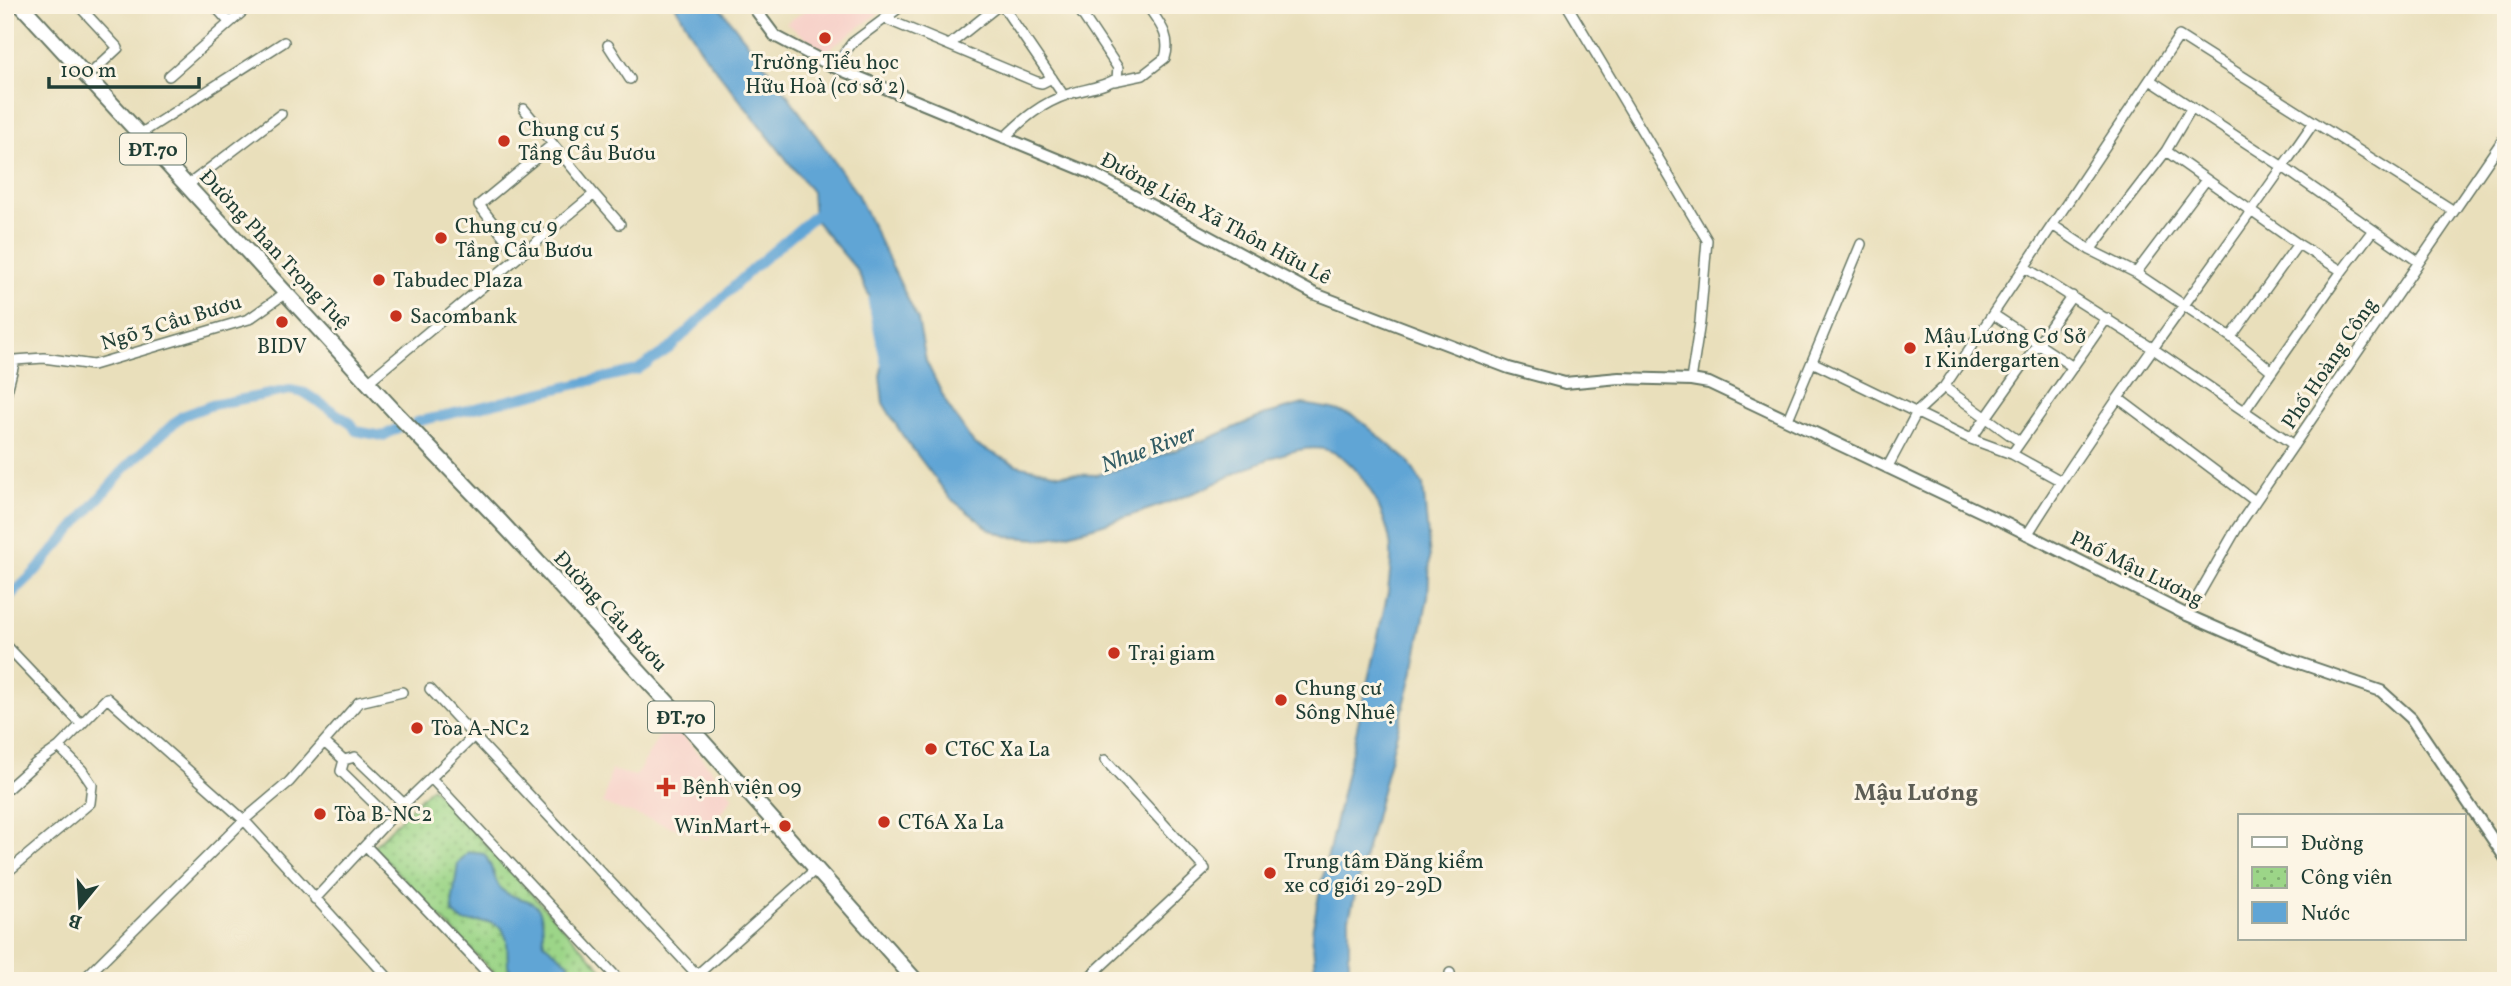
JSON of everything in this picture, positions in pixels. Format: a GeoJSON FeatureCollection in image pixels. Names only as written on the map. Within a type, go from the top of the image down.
{"type":"FeatureCollection","features":[{"type":"Feature","properties":{"kind":"main road","name":"Đường Phan Trọng Tuệ"},"geometry":{"type":"LineString","coordinates":[[21,5],[440,460]]}},
{"type":"Feature","properties":{"kind":"main road","name":"Đường Cầu Bươu"},"geometry":{"type":"LineString","coordinates":[[440,460],[623,654],[916,981]]}},
{"type":"Feature","properties":{"kind":"street"},"geometry":{"type":"LineString","coordinates":[[78,5],[118,48],[87,77]]}},
{"type":"Feature","properties":{"kind":"street"},"geometry":{"type":"LineString","coordinates":[[214,5],[229,22]]}},
{"type":"Feature","properties":{"kind":"street"},"geometry":{"type":"LineString","coordinates":[[169,76],[250,5]]}},
{"type":"Feature","properties":{"kind":"street","name":"Đường Liên Xã Thôn Hữu Lê"},"geometry":{"type":"LineString","coordinates":[[752,5],[775,36],[834,68],[1093,174],[1315,294],[1509,368],[1565,383],[1619,378],[1691,380]]}},
{"type":"Feature","properties":{"kind":"street"},"geometry":{"type":"LineString","coordinates":[[834,68],[852,43],[903,5]]}},
{"type":"Feature","properties":{"kind":"street"},"geometry":{"type":"LineString","coordinates":[[948,45],[1000,5],[1064,96]]}},
{"type":"Feature","properties":{"kind":"street"},"geometry":{"type":"LineString","coordinates":[[1076,5],[1118,68],[1114,80]]}},
{"type":"Feature","properties":{"kind":"street"},"geometry":{"type":"LineString","coordinates":[[1004,138],[1027,115],[1064,96],[1114,80],[1143,75],[1165,58],[1168,40],[1165,30],[1147,5]]}},
{"type":"Feature","properties":{"kind":"street"},"geometry":{"type":"LineString","coordinates":[[1567,5],[1707,240],[1700,322],[1691,380]]}},
{"type":"Feature","properties":{"kind":"street"},"geometry":{"type":"LineString","coordinates":[[886,19],[1037,82],[1052,78]]}},
{"type":"Feature","properties":{"kind":"street"},"geometry":{"type":"LineString","coordinates":[[1887,468],[1917,412],[1944,387],[2179,36],[2454,211]]}},
{"type":"Feature","properties":{"kind":"street"},"geometry":{"type":"LineString","coordinates":[[140,134],[285,42]]}},
{"type":"Feature","properties":{"kind":"street"},"geometry":{"type":"LineString","coordinates":[[608,46],[630,79]]}},
{"type":"Feature","properties":{"kind":"street"},"geometry":{"type":"LineString","coordinates":[[2150,80],[2283,167],[2419,262]]}},
{"type":"Feature","properties":{"kind":"street"},"geometry":{"type":"LineString","coordinates":[[2090,250],[2165,151],[2192,107]]}},
{"type":"Feature","properties":{"kind":"street"},"geometry":{"type":"LineString","coordinates":[[524,109],[620,224]]}},
{"type":"Feature","properties":{"kind":"street"},"geometry":{"type":"LineString","coordinates":[[188,186],[281,114]]}},
{"type":"Feature","properties":{"kind":"street"},"geometry":{"type":"LineString","coordinates":[[2027,534],[2152,348],[2184,307],[2314,122]]}},
{"type":"Feature","properties":{"kind":"street","name":"Phố Hoàng Công"},"geometry":{"type":"LineString","coordinates":[[2187,615],[2255,501],[2506,135]]}},
{"type":"Feature","properties":{"kind":"street"},"geometry":{"type":"LineString","coordinates":[[519,256],[479,205],[553,144]]}},
{"type":"Feature","properties":{"kind":"street"},"geometry":{"type":"LineString","coordinates":[[2165,151],[2298,244],[2342,271]]}},
{"type":"Feature","properties":{"kind":"street"},"geometry":{"type":"LineString","coordinates":[[2136,274],[2206,180]]}},
{"type":"Feature","properties":{"kind":"street"},"geometry":{"type":"LineString","coordinates":[[369,382],[594,194]]}},
{"type":"Feature","properties":{"kind":"street"},"geometry":{"type":"LineString","coordinates":[[2054,226],[2090,250],[2136,274],[2231,337],[2272,371]]}},
{"type":"Feature","properties":{"kind":"street"},"geometry":{"type":"LineString","coordinates":[[2245,410],[2373,230]]}},
{"type":"Feature","properties":{"kind":"street"},"geometry":{"type":"LineString","coordinates":[[1788,419],[1861,244]]}},
{"type":"Feature","properties":{"kind":"street"},"geometry":{"type":"LineString","coordinates":[[2231,337],[2298,244]]}},
{"type":"Feature","properties":{"kind":"street"},"geometry":{"type":"LineString","coordinates":[[2026,268],[2107,318],[2294,445]]}},
{"type":"Feature","properties":{"kind":"street","name":"Ngõ 3 Cầu Bươu"},"geometry":{"type":"LineString","coordinates":[[5,399],[15,360],[44,358],[93,365],[249,319],[287,292]]}},
{"type":"Feature","properties":{"kind":"street"},"geometry":{"type":"LineString","coordinates":[[1971,439],[2072,296]]}},
{"type":"Feature","properties":{"kind":"street"},"geometry":{"type":"LineString","coordinates":[[1994,315],[2073,367]]}},
{"type":"Feature","properties":{"kind":"street"},"geometry":{"type":"LineString","coordinates":[[2012,454],[2107,318]]}},
{"type":"Feature","properties":{"kind":"street"},"geometry":{"type":"LineString","coordinates":[[1812,362],[1971,439],[2012,454],[2061,481]]}},
{"type":"Feature","properties":{"kind":"street","name":"Phố Mậu Lương"},"geometry":{"type":"LineString","coordinates":[[1691,380],[1709,383],[1788,419],[2027,534],[2187,615],[2285,657],[2381,691],[2411,718],[2506,859]]}},
{"type":"Feature","properties":{"kind":"street"},"geometry":{"type":"LineString","coordinates":[[1944,387],[2020,442]]}},
{"type":"Feature","properties":{"kind":"street"},"geometry":{"type":"LineString","coordinates":[[2118,398],[2255,501]]}},
{"type":"Feature","properties":{"kind":"street"},"geometry":{"type":"LineString","coordinates":[[5,644],[81,724]]}},
{"type":"Feature","properties":{"kind":"street"},"geometry":{"type":"LineString","coordinates":[[430,688],[697,979],[816,869]]}},
{"type":"Feature","properties":{"kind":"street"},"geometry":{"type":"LineString","coordinates":[[82,981],[244,820],[289,782],[359,702],[402,692]]}},
{"type":"Feature","properties":{"kind":"street"},"geometry":{"type":"LineString","coordinates":[[5,790],[59,747],[107,698],[244,820],[391,981]]}},
{"type":"Feature","properties":{"kind":"street"},"geometry":{"type":"LineString","coordinates":[[315,899],[404,804],[474,736]]}},
{"type":"Feature","properties":{"kind":"street"},"geometry":{"type":"LineString","coordinates":[[324,742],[344,760]]}},
{"type":"Feature","properties":{"kind":"street"},"geometry":{"type":"LineString","coordinates":[[5,874],[90,803],[92,785],[82,770],[59,747]]}},
{"type":"Feature","properties":{"kind":"street"},"geometry":{"type":"LineString","coordinates":[[344,760],[355,757],[404,804]]}},
{"type":"Feature","properties":{"kind":"street"},"geometry":{"type":"LineString","coordinates":[[344,760],[341,771],[390,819]]}},
{"type":"Feature","properties":{"kind":"street"},"geometry":{"type":"LineString","coordinates":[[1085,981],[1205,869],[1105,760]]}},
{"type":"Feature","properties":{"kind":"street"},"geometry":{"type":"LineString","coordinates":[[431,778],[620,981]]}},
{"type":"Feature","properties":{"kind":"street"},"geometry":{"type":"LineString","coordinates":[[366,846],[495,981]]}},
{"type":"Feature","properties":{"kind":"shaded area","name":"Trường Tiểu học Hữu Hoà (cơ sở 2)"},"geometry":{"type":"Polygon","coordinates":[[[814,5],[890,5],[825,52],[786,23],[814,5]]]}},
{"type":"Feature","properties":{"kind":"shaded area","name":"Bệnh viện 09"},"geometry":{"type":"Polygon","coordinates":[[[675,725],[733,797],[712,825],[708,839],[603,804],[611,770],[636,776],[660,734],[675,725]]]}},
{"type":"Feature","properties":{"kind":"green space"},"geometry":{"type":"Polygon","coordinates":[[[432,787],[613,981],[501,981],[373,847],[432,787]]]}},
{"type":"Feature","properties":{"kind":"water"},"geometry":{"type":"Polygon","coordinates":[[[675,5],[718,5],[782,87],[857,194],[918,320],[926,361],[948,406],[974,444],[1017,465],[1058,474],[1097,475],[1210,438],[1267,414],[1303,404],[1356,417],[1408,461],[1423,485],[1430,558],[1428,597],[1412,675],[1349,918],[1351,981],[1316,981],[1312,931],[1388,592],[1391,550],[1389,536],[1370,489],[1349,463],[1336,454],[1309,448],[1275,456],[1161,505],[1061,536],[1040,539],[1010,537],[991,530],[950,498],[903,436],[883,403],[880,376],[886,332],[857,270],[814,219],[812,192],[703,53],[675,5]]]}},
{"type":"Feature","properties":{"kind":"water"},"geometry":{"type":"Polygon","coordinates":[[[468,852],[484,854],[501,889],[512,896],[529,901],[538,909],[542,919],[544,943],[569,963],[568,981],[517,981],[508,966],[507,940],[502,928],[490,922],[464,922],[453,913],[458,863],[468,852]]]}},
{"type":"Feature","properties":{"kind":"waterway"},"geometry":{"type":"LineString","coordinates":[[416,422],[637,370],[670,348],[752,269],[825,207]]}},
{"type":"Feature","properties":{"kind":"waterway","name":"Nhue River"},"geometry":{"type":"LineString","coordinates":[[877,302],[890,364]]}},
{"type":"Feature","properties":{"kind":"waterway"},"geometry":{"type":"LineString","coordinates":[[5,601],[35,572],[127,466],[182,416],[212,405],[290,390],[305,393],[351,423],[356,431],[383,436],[398,428]]}},
{"type":"Feature","properties":{"kind":"place","name":"Trường Tiểu học Hữu Hoà (cơ sở 2)"},"geometry":{"type":"Point","coordinates":[825,38]}},
{"type":"Feature","properties":{"kind":"place","name":"Chung cư 5 Tầng Cầu Bươu"},"geometry":{"type":"Point","coordinates":[504,141]}},
{"type":"Feature","properties":{"kind":"place","name":"Chung cư 9 Tầng Cầu Bươu"},"geometry":{"type":"Point","coordinates":[441,238]}},
{"type":"Feature","properties":{"kind":"place","name":"Tabudec Plaza"},"geometry":{"type":"Point","coordinates":[379,280]}},
{"type":"Feature","properties":{"kind":"place","name":"Sacombank"},"geometry":{"type":"Point","coordinates":[396,316]}},
{"type":"Feature","properties":{"kind":"place","name":"BIDV"},"geometry":{"type":"Point","coordinates":[282,322]}},
{"type":"Feature","properties":{"kind":"place","name":"Mậu Lương Cơ Sở 1 Kindergarten"},"geometry":{"type":"Point","coordinates":[1910,348]}},
{"type":"Feature","properties":{"kind":"place","name":"Trại giam"},"geometry":{"type":"Point","coordinates":[1114,653]}},
{"type":"Feature","properties":{"kind":"place","name":"Chung cư Sông Nhuệ"},"geometry":{"type":"Point","coordinates":[1281,700]}},
{"type":"Feature","properties":{"kind":"place","name":"Tòa A-NC2"},"geometry":{"type":"Point","coordinates":[417,728]}},
{"type":"Feature","properties":{"kind":"place","name":"CT6C Xa La"},"geometry":{"type":"Point","coordinates":[931,749]}},
{"type":"Feature","properties":{"kind":"place","name":"Bệnh viện 09"},"geometry":{"type":"Point","coordinates":[666,787]}},
{"type":"Feature","properties":{"kind":"place","name":"Tòa B-NC2"},"geometry":{"type":"Point","coordinates":[320,814]}},
{"type":"Feature","properties":{"kind":"place","name":"CT6A Xa La"},"geometry":{"type":"Point","coordinates":[884,822]}},
{"type":"Feature","properties":{"kind":"place","name":"WinMart+"},"geometry":{"type":"Point","coordinates":[785,826]}},
{"type":"Feature","properties":{"kind":"place","name":"Trung tâm Đăng kiểm xe cơ giới 29-29D"},"geometry":{"type":"Point","coordinates":[1270,873]}},
{"type":"Feature","properties":{"kind":"district","name":"Mậu Lương"},"geometry":{"type":"Point","coordinates":[1916,792]}}]}
